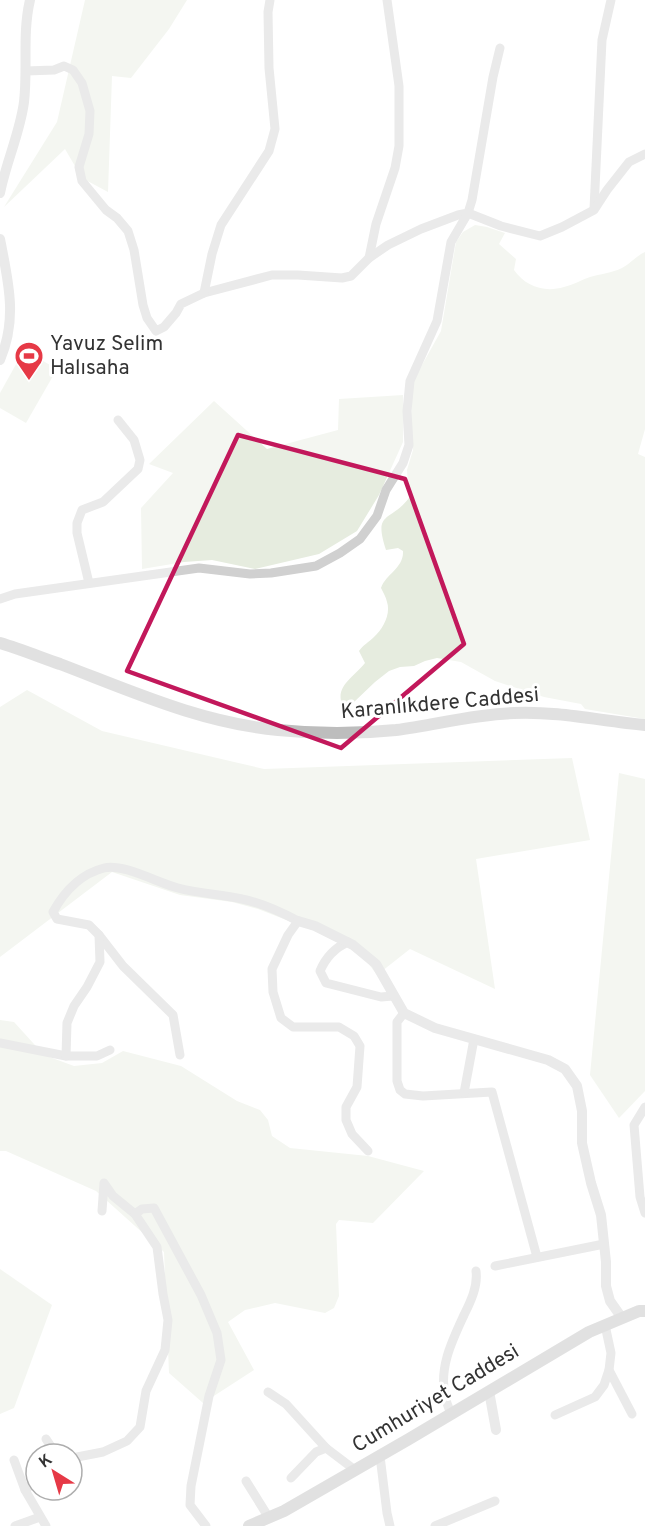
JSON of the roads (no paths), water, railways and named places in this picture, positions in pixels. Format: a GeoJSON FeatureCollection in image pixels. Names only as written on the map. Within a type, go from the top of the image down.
{"type":"FeatureCollection","features":[{"type":"Feature","properties":{"kind":"main road","name":"Karanlıkdere Caddesi"},"geometry":{"type":"LineString","coordinates":[[0,643],[184,711],[229,722],[278,730],[332,733],[369,732],[488,715],[526,713],[562,714],[645,725]]}},
{"type":"Feature","properties":{"kind":"main road","name":"Cumhuriyet Caddesi"},"geometry":{"type":"LineString","coordinates":[[249,1526],[284,1511],[589,1332],[639,1311],[645,1311]]}},
{"type":"Feature","properties":{"kind":"street"},"geometry":{"type":"LineString","coordinates":[[0,193],[24,103],[26,30],[30,0]]}},
{"type":"Feature","properties":{"kind":"street"},"geometry":{"type":"LineString","coordinates":[[204,293],[221,225],[269,151],[275,129],[269,68],[268,12],[270,0]]}},
{"type":"Feature","properties":{"kind":"street"},"geometry":{"type":"LineString","coordinates":[[369,258],[376,224],[395,168],[399,146],[399,86],[387,0]]}},
{"type":"Feature","properties":{"kind":"street"},"geometry":{"type":"LineString","coordinates":[[594,210],[603,40],[611,0]]}},
{"type":"Feature","properties":{"kind":"street"},"geometry":{"type":"LineString","coordinates":[[0,599],[15,594],[199,568],[250,574],[316,566],[360,539],[377,516],[386,490],[403,463],[409,446],[407,411],[410,381],[437,321],[451,242],[468,213],[472,200],[500,48]]}},
{"type":"Feature","properties":{"kind":"street"},"geometry":{"type":"LineString","coordinates":[[26,71],[54,70],[64,66],[73,70],[82,83],[90,111],[89,134],[79,167],[82,181],[106,210],[117,218],[128,231],[134,250],[143,305],[147,318],[156,331],[164,327],[181,304],[204,293],[272,276],[342,278],[351,276],[369,258],[388,245],[458,215],[468,213],[501,226],[540,236],[594,210],[629,162],[645,154]]}},
{"type":"Feature","properties":{"kind":"street"},"geometry":{"type":"LineString","coordinates":[[0,239],[11,315],[8,336],[0,360]]}},
{"type":"Feature","properties":{"kind":"street"},"geometry":{"type":"LineString","coordinates":[[89,583],[76,533],[82,510],[103,502],[138,469],[140,460],[134,440],[118,420]]}},
{"type":"Feature","properties":{"kind":"street"},"geometry":{"type":"LineString","coordinates":[[180,1055],[173,1015],[123,966],[89,925],[57,919],[53,912],[61,898],[82,877],[116,866],[177,888],[243,899],[278,910],[353,945],[376,964],[404,1013],[435,1028],[548,1060],[565,1070],[577,1086],[582,1111],[582,1143],[601,1215],[606,1286],[610,1301],[622,1318]]}},
{"type":"Feature","properties":{"kind":"street"},"geometry":{"type":"LineString","coordinates":[[298,921],[288,935],[272,969],[275,1001],[281,1018],[293,1027],[339,1027],[354,1036],[360,1046],[357,1087],[346,1107],[346,1120],[352,1134],[368,1151]]}},
{"type":"Feature","properties":{"kind":"street"},"geometry":{"type":"LineString","coordinates":[[66,1056],[67,1023],[74,1006],[100,962],[99,935]]}},
{"type":"Feature","properties":{"kind":"street"},"geometry":{"type":"LineString","coordinates":[[348,942],[339,946],[324,962],[320,971],[326,983],[381,997],[393,996]]}},
{"type":"Feature","properties":{"kind":"street"},"geometry":{"type":"LineString","coordinates":[[404,1013],[397,1022],[397,1081],[400,1090],[405,1094],[423,1096],[492,1092],[537,1257]]}},
{"type":"Feature","properties":{"kind":"street"},"geometry":{"type":"LineString","coordinates":[[464,1094],[474,1039]]}},
{"type":"Feature","properties":{"kind":"street"},"geometry":{"type":"LineString","coordinates":[[0,1043],[66,1056],[97,1056],[110,1050]]}},
{"type":"Feature","properties":{"kind":"street"},"geometry":{"type":"LineString","coordinates":[[645,1107],[634,1125],[640,1197],[645,1213]]}},
{"type":"Feature","properties":{"kind":"street"},"geometry":{"type":"LineString","coordinates":[[84,1456],[104,1452],[127,1441],[140,1427],[146,1391],[165,1350],[168,1320],[157,1247],[135,1214],[113,1196],[104,1183],[102,1211]]}},
{"type":"Feature","properties":{"kind":"street"},"geometry":{"type":"LineString","coordinates":[[135,1214],[142,1209],[154,1208],[201,1295],[217,1333],[220,1360],[209,1396],[190,1495],[190,1505],[206,1526]]}},
{"type":"Feature","properties":{"kind":"street"},"geometry":{"type":"LineString","coordinates":[[495,1266],[604,1244]]}},
{"type":"Feature","properties":{"kind":"street"},"geometry":{"type":"LineString","coordinates":[[451,1414],[445,1396],[443,1370],[451,1343],[469,1305],[477,1281],[476,1271]]}},
{"type":"Feature","properties":{"kind":"street"},"geometry":{"type":"LineString","coordinates":[[555,1415],[595,1397],[604,1385],[611,1353],[605,1325]]}},
{"type":"Feature","properties":{"kind":"street"},"geometry":{"type":"LineString","coordinates":[[609,1370],[632,1414]]}},
{"type":"Feature","properties":{"kind":"street"},"geometry":{"type":"LineString","coordinates":[[489,1391],[496,1430]]}},
{"type":"Feature","properties":{"kind":"street"},"geometry":{"type":"LineString","coordinates":[[268,1392],[286,1404],[326,1448],[355,1470]]}},
{"type":"Feature","properties":{"kind":"street"},"geometry":{"type":"LineString","coordinates":[[291,1478],[316,1452],[326,1448]]}},
{"type":"Feature","properties":{"kind":"street"},"geometry":{"type":"LineString","coordinates":[[380,1456],[390,1526]]}},
{"type":"Feature","properties":{"kind":"street"},"geometry":{"type":"LineString","coordinates":[[14,1460],[24,1487]]}},
{"type":"Feature","properties":{"kind":"street"},"geometry":{"type":"LineString","coordinates":[[246,1481],[268,1518]]}},
{"type":"Feature","properties":{"kind":"street"},"geometry":{"type":"LineString","coordinates":[[435,1526],[495,1501]]}},
{"type":"Feature","properties":{"kind":"street"},"geometry":{"type":"LineString","coordinates":[[32,1502],[46,1526]]}},
{"type":"Feature","properties":{"kind":"street"},"geometry":{"type":"LineString","coordinates":[[15,1526],[40,1517]]}},
{"type":"Feature","properties":{"kind":"place","name":"Yavuz Selim Halısaha"},"geometry":{"type":"Point","coordinates":[29,382]}}]}
